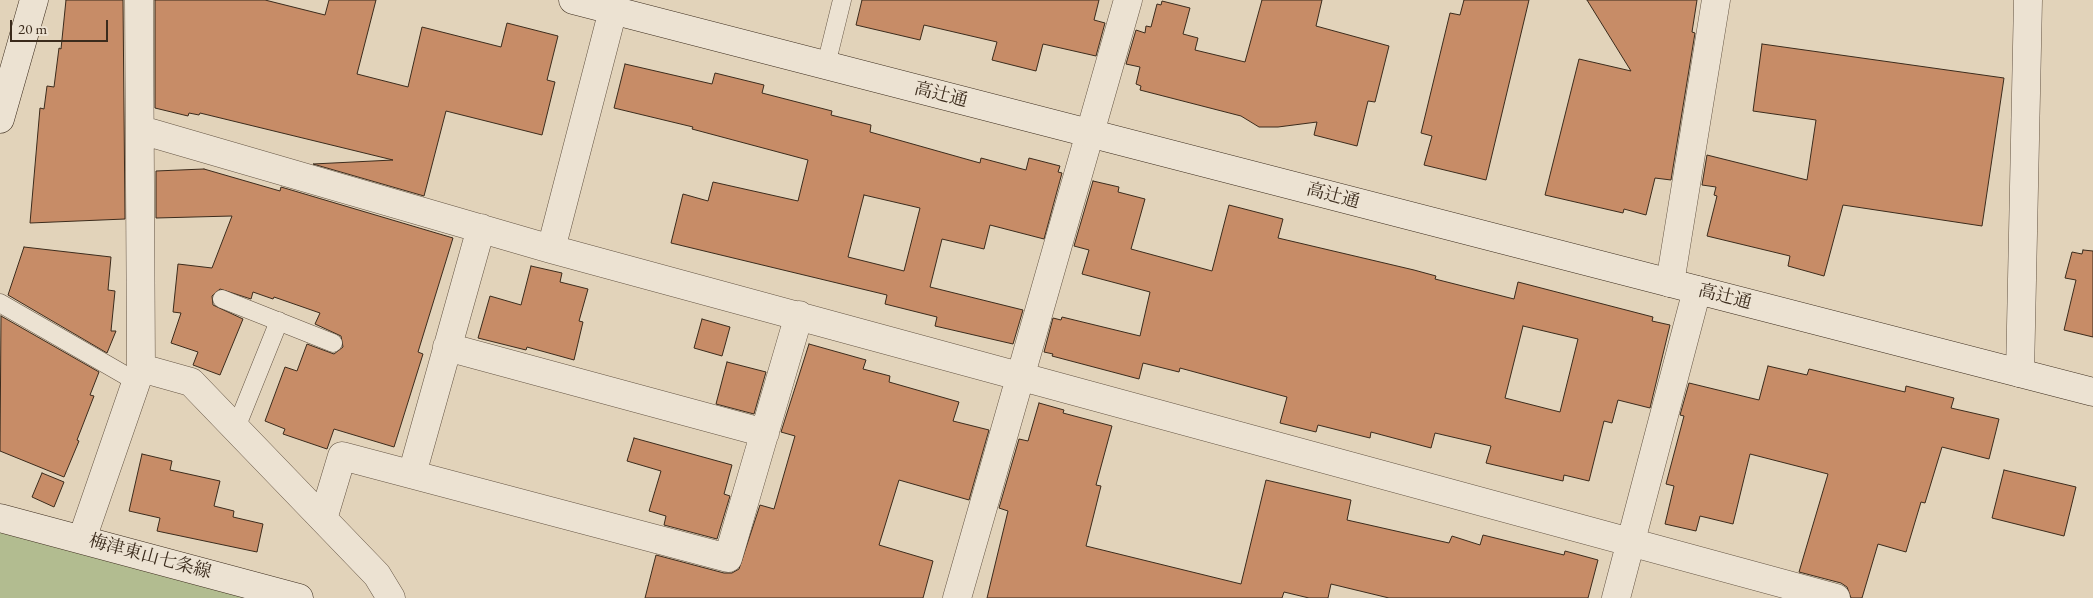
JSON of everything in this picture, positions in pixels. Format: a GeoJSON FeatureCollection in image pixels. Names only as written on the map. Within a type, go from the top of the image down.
{"type":"FeatureCollection","features":[{"type":"Feature","properties":{"kind":"street"},"geometry":{"type":"LineString","coordinates":[[0,119],[34,0]]}},
{"type":"Feature","properties":{"kind":"street"},"geometry":{"type":"LineString","coordinates":[[82,539],[139,375],[139,0]]}},
{"type":"Feature","properties":{"kind":"street","name":"高辻通"},"geometry":{"type":"LineString","coordinates":[[573,0],[2093,392]]}},
{"type":"Feature","properties":{"kind":"street"},"geometry":{"type":"LineString","coordinates":[[957,598],[1092,133],[1128,0]]}},
{"type":"Feature","properties":{"kind":"street"},"geometry":{"type":"LineString","coordinates":[[1670,283],[1716,0]]}},
{"type":"Feature","properties":{"kind":"street"},"geometry":{"type":"LineString","coordinates":[[2020,373],[2028,0]]}},
{"type":"Feature","properties":{"kind":"street"},"geometry":{"type":"LineString","coordinates":[[551,249],[613,10]]}},
{"type":"Feature","properties":{"kind":"street"},"geometry":{"type":"LineString","coordinates":[[140,130],[551,249],[1022,375],[1836,598]]}},
{"type":"Feature","properties":{"kind":"street"},"geometry":{"type":"LineString","coordinates":[[412,474],[481,228]]}},
{"type":"Feature","properties":{"kind":"street"},"geometry":{"type":"LineString","coordinates":[[1616,598],[1697,290]]}},
{"type":"Feature","properties":{"kind":"street"},"geometry":{"type":"LineString","coordinates":[[323,520],[342,456],[728,558],[799,316]]}},
{"type":"Feature","properties":{"kind":"street"},"geometry":{"type":"LineString","coordinates":[[448,347],[765,433]]}},
{"type":"Feature","properties":{"kind":"street"},"geometry":{"type":"LineString","coordinates":[[139,375],[192,382],[377,575],[391,598]]}},
{"type":"Feature","properties":{"kind":"street","name":"梅津東山七条線"},"geometry":{"type":"LineString","coordinates":[[0,518],[299,598]]}},
{"type":"Feature","properties":{"kind":"lane"},"geometry":{"type":"LineString","coordinates":[[826,65],[842,0]]}},
{"type":"Feature","properties":{"kind":"lane"},"geometry":{"type":"LineString","coordinates":[[222,299],[333,343]]}},
{"type":"Feature","properties":{"kind":"lane"},"geometry":{"type":"LineString","coordinates":[[0,303],[139,375]]}},
{"type":"Feature","properties":{"kind":"lane"},"geometry":{"type":"LineString","coordinates":[[236,428],[279,321]]}},
{"type":"Feature","properties":{"kind":"green space"},"geometry":{"type":"Polygon","coordinates":[[[0,530],[248,598],[0,598],[0,530]]]}},
{"type":"Feature","properties":{"kind":"building"},"geometry":{"type":"Polygon","coordinates":[[[66,0],[123,0],[125,219],[30,223],[40,108],[44,109],[47,86],[54,87],[59,48],[61,49],[66,0]]]}},
{"type":"Feature","properties":{"kind":"building"},"geometry":{"type":"Polygon","coordinates":[[[155,0],[265,0],[325,15],[329,0],[376,0],[357,74],[408,87],[422,27],[501,47],[507,23],[558,36],[547,80],[555,82],[542,135],[446,111],[424,196],[313,164],[393,160],[200,113],[199,115],[189,113],[188,116],[155,108],[155,0]]]}},
{"type":"Feature","properties":{"kind":"building"},"geometry":{"type":"Polygon","coordinates":[[[862,0],[1099,0],[1094,20],[1105,23],[1096,56],[1043,44],[1036,71],[992,60],[997,42],[924,25],[920,40],[856,25],[862,0]]]}},
{"type":"Feature","properties":{"kind":"building"},"geometry":{"type":"Polygon","coordinates":[[[1262,0],[1322,0],[1316,26],[1389,46],[1375,102],[1368,101],[1357,146],[1314,135],[1317,122],[1278,127],[1259,127],[1241,116],[1140,90],[1141,86],[1136,84],[1140,67],[1126,64],[1136,30],[1145,33],[1146,26],[1151,27],[1157,4],[1161,5],[1162,1],[1190,8],[1183,34],[1198,38],[1195,50],[1245,62],[1262,0]]]}},
{"type":"Feature","properties":{"kind":"building"},"geometry":{"type":"Polygon","coordinates":[[[1464,0],[1529,0],[1486,180],[1424,165],[1432,136],[1421,133],[1450,13],[1460,15],[1464,0]]]}},
{"type":"Feature","properties":{"kind":"building"},"geometry":{"type":"Polygon","coordinates":[[[1587,0],[1697,0],[1692,32],[1695,33],[1671,180],[1655,178],[1646,215],[1624,209],[1623,213],[1545,195],[1579,59],[1631,71],[1587,0]]]}},
{"type":"Feature","properties":{"kind":"building"},"geometry":{"type":"Polygon","coordinates":[[[1762,44],[2004,78],[1982,226],[1843,205],[1824,276],[1788,266],[1790,256],[1707,236],[1717,196],[1714,195],[1716,187],[1702,185],[1707,155],[1807,180],[1816,120],[1753,111],[1762,44]]]}},
{"type":"Feature","properties":{"kind":"building"},"geometry":{"type":"Polygon","coordinates":[[[625,64],[712,84],[715,73],[764,85],[762,93],[832,111],[831,115],[871,125],[870,132],[980,163],[981,158],[1026,170],[1029,158],[1060,166],[1058,172],[1062,173],[1044,239],[990,225],[984,249],[942,239],[930,287],[1023,310],[1013,344],[935,326],[937,317],[885,304],[887,295],[671,243],[683,194],[708,201],[713,182],[798,201],[808,160],[692,129],[693,127],[614,108],[625,64]],[[864,195],[848,257],[904,271],[920,208],[864,195]]]}},
{"type":"Feature","properties":{"kind":"building"},"geometry":{"type":"Polygon","coordinates":[[[204,169],[280,191],[281,187],[453,238],[418,352],[423,354],[394,447],[334,429],[327,449],[283,434],[285,429],[265,421],[285,367],[297,371],[307,344],[334,354],[343,347],[341,336],[315,324],[320,313],[274,297],[273,299],[253,292],[251,299],[220,289],[212,296],[213,305],[243,319],[220,375],[193,365],[198,352],[171,343],[181,313],[173,312],[178,264],[212,268],[232,216],[156,218],[156,171],[204,169]]]}},
{"type":"Feature","properties":{"kind":"building"},"geometry":{"type":"Polygon","coordinates":[[[1093,181],[1119,187],[1118,192],[1145,199],[1131,249],[1212,271],[1229,205],[1283,219],[1278,238],[1414,270],[1436,276],[1435,279],[1514,299],[1518,282],[1653,317],[1652,321],[1670,325],[1650,408],[1618,400],[1612,423],[1604,421],[1589,481],[1564,475],[1563,481],[1486,463],[1491,446],[1435,433],[1431,448],[1371,432],[1370,438],[1318,425],[1316,432],[1280,423],[1287,397],[1180,368],[1179,372],[1143,363],[1139,379],[1052,356],[1053,354],[1044,352],[1053,318],[1061,320],[1062,317],[1140,336],[1150,292],[1082,274],[1089,250],[1074,246],[1093,181]],[[1523,326],[1505,398],[1560,412],[1578,339],[1523,326]]]}},
{"type":"Feature","properties":{"kind":"building"},"geometry":{"type":"Polygon","coordinates":[[[24,247],[111,257],[108,290],[115,291],[111,331],[116,331],[107,353],[8,295],[24,247]]]}},
{"type":"Feature","properties":{"kind":"building"},"geometry":{"type":"Polygon","coordinates":[[[2083,250],[2093,251],[2093,337],[2064,330],[2076,280],[2065,278],[2072,252],[2082,254],[2083,250]]]}},
{"type":"Feature","properties":{"kind":"building"},"geometry":{"type":"Polygon","coordinates":[[[531,266],[562,273],[560,282],[588,289],[579,321],[583,322],[574,360],[527,347],[526,350],[478,338],[490,296],[521,305],[531,266]]]}},
{"type":"Feature","properties":{"kind":"building"},"geometry":{"type":"Polygon","coordinates":[[[1,316],[99,372],[90,395],[94,396],[77,440],[79,441],[64,477],[0,451],[1,316]]]}},
{"type":"Feature","properties":{"kind":"building"},"geometry":{"type":"Polygon","coordinates":[[[702,319],[730,327],[722,356],[694,348],[702,319]]]}},
{"type":"Feature","properties":{"kind":"building"},"geometry":{"type":"Polygon","coordinates":[[[809,344],[866,360],[863,369],[890,376],[889,382],[959,402],[953,421],[989,430],[969,500],[899,480],[879,545],[933,561],[923,598],[645,598],[656,555],[724,573],[732,573],[739,569],[760,505],[774,509],[795,436],[781,432],[809,344]]]}},
{"type":"Feature","properties":{"kind":"building"},"geometry":{"type":"Polygon","coordinates":[[[727,362],[766,372],[754,414],[716,404],[727,362]]]}},
{"type":"Feature","properties":{"kind":"building"},"geometry":{"type":"Polygon","coordinates":[[[1768,366],[1807,375],[1809,369],[1905,392],[1906,386],[1954,398],[1951,408],[1999,419],[1989,459],[1942,447],[1925,503],[1921,502],[1906,552],[1878,544],[1862,598],[1851,598],[1847,587],[1841,583],[1799,572],[1828,474],[1750,454],[1733,524],[1700,516],[1696,531],[1665,524],[1674,486],[1666,484],[1684,416],[1680,415],[1689,383],[1759,400],[1768,366]]]}},
{"type":"Feature","properties":{"kind":"building"},"geometry":{"type":"Polygon","coordinates":[[[1039,403],[1064,410],[1063,413],[1112,426],[1096,485],[1101,486],[1086,546],[1241,584],[1266,480],[1351,500],[1347,520],[1449,543],[1452,536],[1480,545],[1483,535],[1564,555],[1565,551],[1598,560],[1588,598],[1389,598],[1331,584],[1328,598],[1309,598],[1284,592],[1282,598],[987,598],[1008,511],[999,508],[1019,439],[1028,441],[1039,403]]]}},
{"type":"Feature","properties":{"kind":"building"},"geometry":{"type":"Polygon","coordinates":[[[634,438],[732,465],[724,494],[730,496],[717,539],[664,525],[666,516],[649,511],[661,471],[627,461],[634,438]]]}},
{"type":"Feature","properties":{"kind":"building"},"geometry":{"type":"Polygon","coordinates":[[[142,454],[172,461],[170,470],[220,481],[214,506],[234,511],[233,517],[263,524],[257,552],[157,531],[160,518],[129,511],[142,454]]]}},
{"type":"Feature","properties":{"kind":"building"},"geometry":{"type":"Polygon","coordinates":[[[2004,470],[2076,487],[2064,536],[1992,518],[2004,470]]]}},
{"type":"Feature","properties":{"kind":"building"},"geometry":{"type":"Polygon","coordinates":[[[42,473],[64,482],[54,507],[32,497],[42,473]]]}}]}
